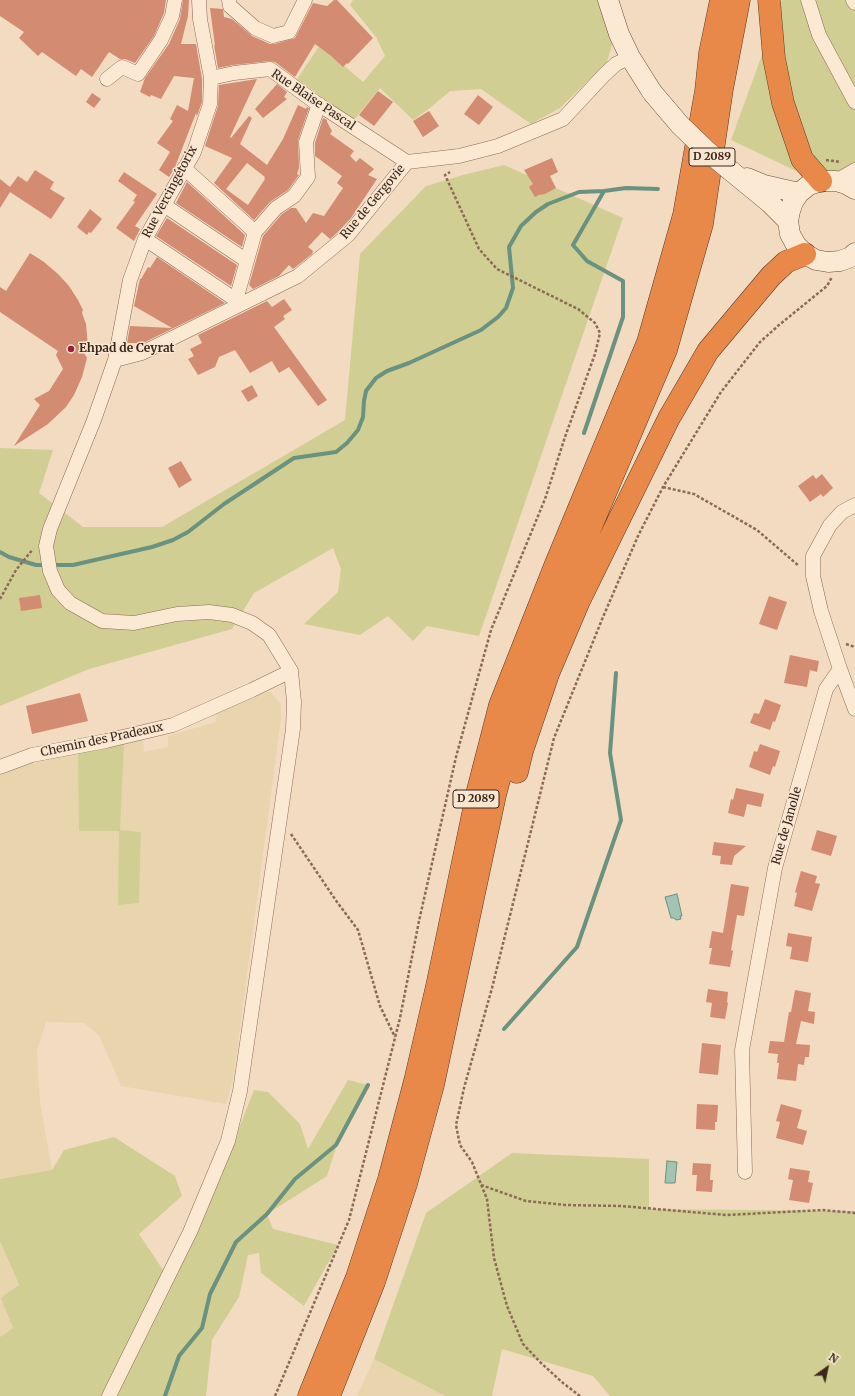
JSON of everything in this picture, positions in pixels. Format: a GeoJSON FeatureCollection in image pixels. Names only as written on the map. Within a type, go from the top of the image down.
{"type":"FeatureCollection","features":[{"type":"Feature","properties":{"kind":"highway"},"geometry":{"type":"LineString","coordinates":[[709,0],[710,53]]}},
{"type":"Feature","properties":{"kind":"highway","name":"D 2089"},"geometry":{"type":"LineString","coordinates":[[309,1396],[357,1277],[389,1179],[416,1081],[439,979],[478,790],[500,705],[555,566],[648,342],[684,215],[706,91],[710,53],[721,0]]}},
{"type":"Feature","properties":{"kind":"highway","name":"D 2089"},"geometry":{"type":"LineString","coordinates":[[329,1396],[374,1282],[406,1184],[433,1085],[495,795],[517,712],[575,564],[666,350],[702,224],[722,89],[739,0]]}},
{"type":"Feature","properties":{"kind":"highway"},"geometry":{"type":"LineString","coordinates":[[769,0],[774,58],[783,103],[802,159],[828,181]]}},
{"type":"Feature","properties":{"kind":"highway"},"geometry":{"type":"LineString","coordinates":[[454,991],[487,892],[522,752],[548,674],[580,601],[669,418],[708,351],[771,276],[786,262],[805,254]]}},
{"type":"Feature","properties":{"kind":"street"},"geometry":{"type":"LineString","coordinates":[[107,80],[122,67],[138,74],[161,40],[172,16],[175,0]]}},
{"type":"Feature","properties":{"kind":"street","name":"Rue Vercingétorix"},"geometry":{"type":"LineString","coordinates":[[199,0],[200,19],[211,78],[210,104],[194,152],[145,239],[130,280],[115,360],[94,420],[50,529],[46,546],[50,571],[58,590],[70,603],[102,621],[134,623],[177,614],[209,612],[232,615],[252,623],[269,635],[290,671]]}},
{"type":"Feature","properties":{"kind":"street"},"geometry":{"type":"LineString","coordinates":[[229,0],[230,6],[254,28],[273,36],[289,32],[305,0]]}},
{"type":"Feature","properties":{"kind":"street"},"geometry":{"type":"LineString","coordinates":[[608,0],[619,34],[630,57],[652,92],[680,125],[707,151],[770,204],[788,222]]}},
{"type":"Feature","properties":{"kind":"street"},"geometry":{"type":"LineString","coordinates":[[808,0],[819,36],[855,102]]}},
{"type":"Feature","properties":{"kind":"street","name":"Rue de Gergovie"},"geometry":{"type":"LineString","coordinates":[[115,360],[142,353],[235,304],[298,276],[348,235],[407,162],[459,156],[498,146],[563,119],[604,75],[616,64],[630,57]]}},
{"type":"Feature","properties":{"kind":"street","name":"Rue Blaise Pascal"},"geometry":{"type":"LineString","coordinates":[[211,78],[234,73],[270,69],[319,104],[407,162]]}},
{"type":"Feature","properties":{"kind":"street"},"geometry":{"type":"LineString","coordinates":[[145,239],[235,304],[255,232],[276,208],[294,196],[308,177],[306,142],[319,104]]}},
{"type":"Feature","properties":{"kind":"street"},"geometry":{"type":"LineString","coordinates":[[184,168],[255,232]]}},
{"type":"Feature","properties":{"kind":"street"},"geometry":{"type":"LineString","coordinates":[[848,257],[828,262],[816,260],[805,254],[796,245],[790,234],[788,222],[793,202],[799,193],[809,185],[828,181],[855,170]]}},
{"type":"Feature","properties":{"kind":"street"},"geometry":{"type":"LineString","coordinates":[[731,171],[764,185],[799,193]]}},
{"type":"Feature","properties":{"kind":"street"},"geometry":{"type":"LineString","coordinates":[[828,181],[846,184],[855,189]]}},
{"type":"Feature","properties":{"kind":"street"},"geometry":{"type":"LineString","coordinates":[[164,204],[247,261]]}},
{"type":"Feature","properties":{"kind":"street"},"geometry":{"type":"LineString","coordinates":[[855,505],[842,512],[830,525],[813,556],[813,576],[821,611],[855,709]]}},
{"type":"Feature","properties":{"kind":"street","name":"Rue de Janolle"},"geometry":{"type":"LineString","coordinates":[[746,1172],[742,1050],[775,868],[826,689],[840,669]]}},
{"type":"Feature","properties":{"kind":"street"},"geometry":{"type":"LineString","coordinates":[[109,1396],[190,1232],[228,1140],[240,1091],[293,729],[294,702],[290,671]]}},
{"type":"Feature","properties":{"kind":"street","name":"Chemin des Pradeaux"},"geometry":{"type":"LineString","coordinates":[[0,768],[32,755],[106,741],[173,725],[252,690],[290,671]]}},
{"type":"Feature","properties":{"kind":"path"},"geometry":{"type":"LineString","coordinates":[[276,1396],[349,1220],[395,1037],[419,921],[456,757],[491,630],[545,500],[600,333],[595,323],[578,309],[497,269],[479,249],[445,176],[448,172],[455,170]]}},
{"type":"Feature","properties":{"kind":"path"},"geometry":{"type":"LineString","coordinates":[[580,1396],[563,1383],[523,1344],[507,1306],[496,1265],[487,1199],[472,1162],[460,1146],[456,1125],[464,1088],[492,988],[554,738],[609,602],[638,536],[663,487],[721,392],[760,342],[779,324],[827,286],[848,257]]}},
{"type":"Feature","properties":{"kind":"path"},"geometry":{"type":"LineString","coordinates":[[663,487],[694,494],[757,530],[794,563],[813,576]]}},
{"type":"Feature","properties":{"kind":"path"},"geometry":{"type":"LineString","coordinates":[[0,598],[18,568],[29,555]]}},
{"type":"Feature","properties":{"kind":"path"},"geometry":{"type":"LineString","coordinates":[[281,819],[337,902],[358,930],[380,1006],[395,1037]]}},
{"type":"Feature","properties":{"kind":"path"},"geometry":{"type":"LineString","coordinates":[[481,1184],[526,1201],[565,1205],[621,1206],[726,1215],[823,1210],[855,1213]]}},
{"type":"Feature","properties":{"kind":"shaded area"},"geometry":{"type":"Polygon","coordinates":[[[353,0],[599,0],[613,41],[607,62],[560,108],[531,124],[481,89],[450,91],[413,120],[380,88],[354,120],[297,79],[320,45],[363,82],[385,56],[376,37],[350,5],[353,0]]]}},
{"type":"Feature","properties":{"kind":"shaded area"},"geometry":{"type":"Polygon","coordinates":[[[782,0],[855,0],[855,199],[731,140],[782,0]]]}},
{"type":"Feature","properties":{"kind":"shaded area"},"geometry":{"type":"Polygon","coordinates":[[[504,165],[623,218],[479,636],[427,626],[413,641],[388,616],[360,635],[304,624],[338,592],[341,569],[333,548],[254,593],[232,629],[89,669],[0,706],[0,448],[53,450],[39,493],[83,527],[162,527],[345,420],[360,254],[426,186],[504,165]]]}},
{"type":"Feature","properties":{"kind":"shaded area"},"geometry":{"type":"Polygon","coordinates":[[[270,691],[281,705],[281,719],[233,1080],[226,1104],[121,1086],[99,1035],[84,1023],[46,1022],[37,1051],[40,1102],[52,1170],[0,1179],[0,776],[32,761],[143,739],[144,752],[168,747],[168,736],[216,722],[217,712],[270,691]],[[120,831],[139,903],[141,832],[120,831]]]}},
{"type":"Feature","properties":{"kind":"shaded area"},"geometry":{"type":"Polygon","coordinates":[[[124,743],[120,830],[141,832],[139,903],[118,905],[119,831],[79,831],[78,752],[124,743]]]}},
{"type":"Feature","properties":{"kind":"shaded area"},"geometry":{"type":"Polygon","coordinates":[[[677,894],[682,916],[680,916],[681,919],[676,920],[671,918],[665,897],[677,894]]]}},
{"type":"Feature","properties":{"kind":"shaded area"},"geometry":{"type":"Polygon","coordinates":[[[348,1080],[368,1085],[339,1138],[327,1176],[267,1214],[273,1229],[338,1245],[304,1306],[261,1273],[259,1253],[248,1255],[239,1297],[212,1340],[206,1396],[0,1396],[0,1337],[13,1328],[1,1298],[19,1285],[0,1241],[0,1179],[52,1170],[64,1150],[114,1137],[175,1176],[182,1196],[139,1234],[163,1270],[215,1189],[254,1090],[268,1092],[300,1124],[308,1149],[348,1080]]]}},
{"type":"Feature","properties":{"kind":"shaded area"},"geometry":{"type":"Polygon","coordinates":[[[512,1153],[649,1159],[649,1209],[855,1211],[855,1396],[610,1396],[593,1376],[502,1349],[492,1396],[445,1396],[374,1359],[426,1213],[512,1153]]]}},
{"type":"Feature","properties":{"kind":"shaded area"},"geometry":{"type":"Polygon","coordinates":[[[667,1161],[677,1162],[675,1183],[665,1183],[667,1161]]]}},
{"type":"Feature","properties":{"kind":"shaded area"},"geometry":{"type":"Polygon","coordinates":[[[0,1241],[19,1286],[13,1328],[0,1337],[0,1241]]]}},
{"type":"Feature","properties":{"kind":"shaded area"},"geometry":{"type":"Polygon","coordinates":[[[374,1359],[445,1396],[357,1396],[374,1359]]]}},
{"type":"Feature","properties":{"kind":"building"},"geometry":{"type":"Polygon","coordinates":[[[0,0],[166,0],[164,13],[154,36],[135,63],[125,59],[120,59],[109,52],[92,77],[81,69],[76,76],[42,52],[38,56],[19,38],[24,32],[0,16],[0,0]]]}},
{"type":"Feature","properties":{"kind":"building"},"geometry":{"type":"Polygon","coordinates":[[[183,0],[189,0],[188,16],[181,44],[196,44],[202,79],[202,102],[197,116],[196,113],[175,167],[169,177],[159,170],[170,152],[157,143],[173,121],[170,119],[177,105],[188,111],[194,78],[174,76],[161,99],[151,95],[150,97],[140,92],[145,78],[169,44],[180,19],[183,0]]]}},
{"type":"Feature","properties":{"kind":"building"},"geometry":{"type":"Polygon","coordinates":[[[334,0],[337,0],[373,38],[348,64],[347,63],[343,67],[315,44],[295,77],[275,62],[270,61],[218,68],[210,8],[223,9],[224,17],[232,19],[252,36],[270,44],[275,44],[295,38],[313,3],[327,6],[334,0]]]}},
{"type":"Feature","properties":{"kind":"building"},"geometry":{"type":"Polygon","coordinates":[[[257,79],[230,137],[231,138],[249,116],[252,118],[240,144],[267,165],[283,139],[298,105],[306,109],[307,107],[309,108],[298,140],[299,168],[297,174],[299,175],[288,190],[270,202],[254,220],[214,183],[232,158],[205,146],[218,106],[219,85],[257,79]],[[247,163],[226,189],[248,205],[265,177],[247,163]]]}},
{"type":"Feature","properties":{"kind":"building"},"geometry":{"type":"Polygon","coordinates":[[[277,84],[287,92],[284,97],[287,99],[263,118],[255,109],[277,84]]]}},
{"type":"Feature","properties":{"kind":"building"},"geometry":{"type":"Polygon","coordinates":[[[378,91],[393,102],[374,126],[359,115],[378,91]]]}},
{"type":"Feature","properties":{"kind":"building"},"geometry":{"type":"Polygon","coordinates":[[[92,93],[101,99],[94,108],[86,102],[92,93]]]}},
{"type":"Feature","properties":{"kind":"building"},"geometry":{"type":"Polygon","coordinates":[[[478,95],[493,107],[479,125],[464,114],[478,95]]]}},
{"type":"Feature","properties":{"kind":"building"},"geometry":{"type":"Polygon","coordinates":[[[429,111],[439,126],[423,137],[413,121],[429,111]]]}},
{"type":"Feature","properties":{"kind":"building"},"geometry":{"type":"Polygon","coordinates":[[[323,118],[327,120],[332,131],[330,134],[354,151],[350,156],[356,162],[360,158],[374,169],[368,175],[377,179],[351,218],[338,232],[330,239],[322,232],[308,247],[313,251],[312,254],[293,269],[289,265],[279,276],[253,289],[249,285],[263,236],[282,214],[291,208],[296,208],[306,223],[313,213],[324,216],[343,188],[337,183],[342,176],[315,156],[315,143],[323,118]]]}},
{"type":"Feature","properties":{"kind":"building"},"geometry":{"type":"Polygon","coordinates":[[[552,158],[558,172],[550,176],[556,188],[535,197],[529,187],[533,184],[524,170],[552,158]]]}},
{"type":"Feature","properties":{"kind":"building"},"geometry":{"type":"Polygon","coordinates":[[[35,170],[54,182],[50,189],[65,198],[51,219],[10,192],[0,208],[0,179],[10,187],[18,176],[27,182],[35,170]]]}},
{"type":"Feature","properties":{"kind":"building"},"geometry":{"type":"Polygon","coordinates":[[[124,172],[157,194],[135,226],[140,229],[134,241],[116,228],[135,202],[133,201],[137,195],[118,181],[124,172]]]}},
{"type":"Feature","properties":{"kind":"building"},"geometry":{"type":"Polygon","coordinates":[[[187,182],[245,235],[242,247],[176,203],[187,182]]]}},
{"type":"Feature","properties":{"kind":"building"},"geometry":{"type":"Polygon","coordinates":[[[90,209],[102,219],[91,233],[89,232],[87,235],[77,227],[90,209]]]}},
{"type":"Feature","properties":{"kind":"building"},"geometry":{"type":"Polygon","coordinates":[[[167,218],[237,265],[231,286],[156,236],[167,218]]]}},
{"type":"Feature","properties":{"kind":"building","name":"Ehpad de Ceyrat"},"geometry":{"type":"Polygon","coordinates":[[[30,253],[58,274],[69,286],[78,300],[83,310],[82,313],[86,324],[88,346],[84,353],[87,358],[82,377],[74,395],[66,407],[48,424],[14,446],[40,405],[34,399],[49,391],[63,369],[56,355],[58,351],[0,312],[0,287],[6,291],[30,253]]]}},
{"type":"Feature","properties":{"kind":"building"},"geometry":{"type":"Polygon","coordinates":[[[157,257],[225,303],[143,343],[127,343],[130,326],[172,328],[134,306],[140,279],[157,257]]]}},
{"type":"Feature","properties":{"kind":"building"},"geometry":{"type":"Polygon","coordinates":[[[284,299],[292,310],[283,316],[285,319],[274,327],[327,400],[318,406],[289,367],[279,373],[272,361],[250,373],[235,350],[219,357],[215,367],[198,375],[188,359],[194,356],[190,349],[202,343],[198,335],[267,301],[272,307],[284,299]]]}},
{"type":"Feature","properties":{"kind":"building"},"geometry":{"type":"Polygon","coordinates":[[[252,385],[258,396],[248,402],[241,391],[252,385]]]}},
{"type":"Feature","properties":{"kind":"building"},"geometry":{"type":"Polygon","coordinates":[[[181,461],[192,480],[179,488],[168,468],[181,461]]]}},
{"type":"Feature","properties":{"kind":"building"},"geometry":{"type":"Polygon","coordinates":[[[822,474],[833,488],[823,497],[821,494],[810,502],[798,486],[813,475],[816,479],[822,474]]]}},
{"type":"Feature","properties":{"kind":"building"},"geometry":{"type":"Polygon","coordinates":[[[40,595],[42,608],[21,611],[19,598],[40,595]]]}},
{"type":"Feature","properties":{"kind":"building"},"geometry":{"type":"Polygon","coordinates":[[[769,596],[787,602],[777,630],[759,624],[769,596]]]}},
{"type":"Feature","properties":{"kind":"building"},"geometry":{"type":"Polygon","coordinates":[[[790,655],[819,661],[817,672],[810,670],[807,687],[784,683],[790,655]]]}},
{"type":"Feature","properties":{"kind":"building"},"geometry":{"type":"Polygon","coordinates":[[[80,693],[88,721],[32,734],[26,706],[80,693]]]}},
{"type":"Feature","properties":{"kind":"building"},"geometry":{"type":"Polygon","coordinates":[[[765,699],[781,705],[775,722],[773,721],[770,730],[750,723],[754,713],[759,714],[765,699]]]}},
{"type":"Feature","properties":{"kind":"building"},"geometry":{"type":"Polygon","coordinates":[[[760,744],[780,751],[775,767],[773,766],[770,775],[749,767],[754,751],[757,752],[760,744]]]}},
{"type":"Feature","properties":{"kind":"building"},"geometry":{"type":"Polygon","coordinates":[[[736,788],[764,794],[761,807],[747,804],[744,817],[728,813],[731,799],[733,800],[736,788]]]}},
{"type":"Feature","properties":{"kind":"building"},"geometry":{"type":"Polygon","coordinates":[[[817,830],[837,836],[831,856],[811,850],[817,830]]]}},
{"type":"Feature","properties":{"kind":"building"},"geometry":{"type":"Polygon","coordinates":[[[714,842],[746,846],[734,856],[732,865],[720,864],[721,856],[712,855],[714,842]]]}},
{"type":"Feature","properties":{"kind":"building"},"geometry":{"type":"Polygon","coordinates":[[[801,871],[817,876],[815,883],[820,884],[812,911],[794,906],[797,893],[795,892],[801,871]]]}},
{"type":"Feature","properties":{"kind":"building"},"geometry":{"type":"Polygon","coordinates":[[[731,884],[749,887],[744,916],[737,915],[731,950],[733,951],[730,967],[709,964],[712,948],[709,948],[712,931],[723,933],[731,884]]]}},
{"type":"Feature","properties":{"kind":"building"},"geometry":{"type":"Polygon","coordinates":[[[788,933],[812,937],[808,962],[790,959],[792,947],[786,946],[788,933]]]}},
{"type":"Feature","properties":{"kind":"building"},"geometry":{"type":"Polygon","coordinates":[[[708,989],[728,992],[728,1003],[725,1019],[710,1017],[712,1003],[706,1002],[708,989]]]}},
{"type":"Feature","properties":{"kind":"building"},"geometry":{"type":"Polygon","coordinates":[[[795,990],[811,993],[808,1011],[815,1012],[814,1024],[801,1021],[796,1044],[810,1045],[809,1057],[805,1057],[804,1065],[798,1064],[796,1081],[777,1079],[779,1063],[777,1063],[778,1054],[768,1053],[770,1041],[784,1042],[789,1012],[791,1012],[795,990]]]}},
{"type":"Feature","properties":{"kind":"building"},"geometry":{"type":"Polygon","coordinates":[[[702,1043],[721,1045],[718,1075],[699,1073],[702,1043]]]}},
{"type":"Feature","properties":{"kind":"building"},"geometry":{"type":"Polygon","coordinates":[[[697,1104],[718,1105],[715,1130],[696,1129],[697,1104]]]}},
{"type":"Feature","properties":{"kind":"building"},"geometry":{"type":"Polygon","coordinates":[[[781,1104],[802,1110],[797,1128],[807,1131],[803,1145],[776,1138],[780,1122],[776,1121],[781,1104]]]}},
{"type":"Feature","properties":{"kind":"building"},"geometry":{"type":"Polygon","coordinates":[[[693,1163],[711,1164],[710,1180],[713,1180],[712,1192],[696,1191],[697,1175],[692,1175],[693,1163]]]}},
{"type":"Feature","properties":{"kind":"building"},"geometry":{"type":"Polygon","coordinates":[[[790,1168],[810,1171],[808,1182],[813,1183],[809,1203],[789,1200],[793,1180],[788,1179],[790,1168]]]}},
{"type":"Feature","properties":{"kind":"waterway"},"geometry":{"type":"LineString","coordinates":[[0,552],[9,557],[36,565],[73,565],[152,547],[173,540],[188,532],[224,504],[294,458],[336,452],[347,443],[358,430],[363,417],[366,391],[376,378],[387,371],[409,363],[481,330],[498,317],[506,308],[513,288],[509,247],[521,226],[536,212],[548,204],[579,192],[626,188],[658,189]]}},
{"type":"Feature","properties":{"kind":"waterway"},"geometry":{"type":"LineString","coordinates":[[584,433],[623,317],[623,281],[587,261],[573,245],[604,191]]}},
{"type":"Feature","properties":{"kind":"waterway"},"geometry":{"type":"LineString","coordinates":[[504,1029],[577,947],[621,820],[610,753],[616,673]]}},
{"type":"Feature","properties":{"kind":"waterway"},"geometry":{"type":"LineString","coordinates":[[165,1396],[179,1356],[202,1328],[210,1294],[236,1242],[267,1214],[295,1179],[336,1145],[368,1085]]}},
{"type":"Feature","properties":{"kind":"place","name":"Ehpad de Ceyrat"},"geometry":{"type":"Point","coordinates":[71,349]}}]}
